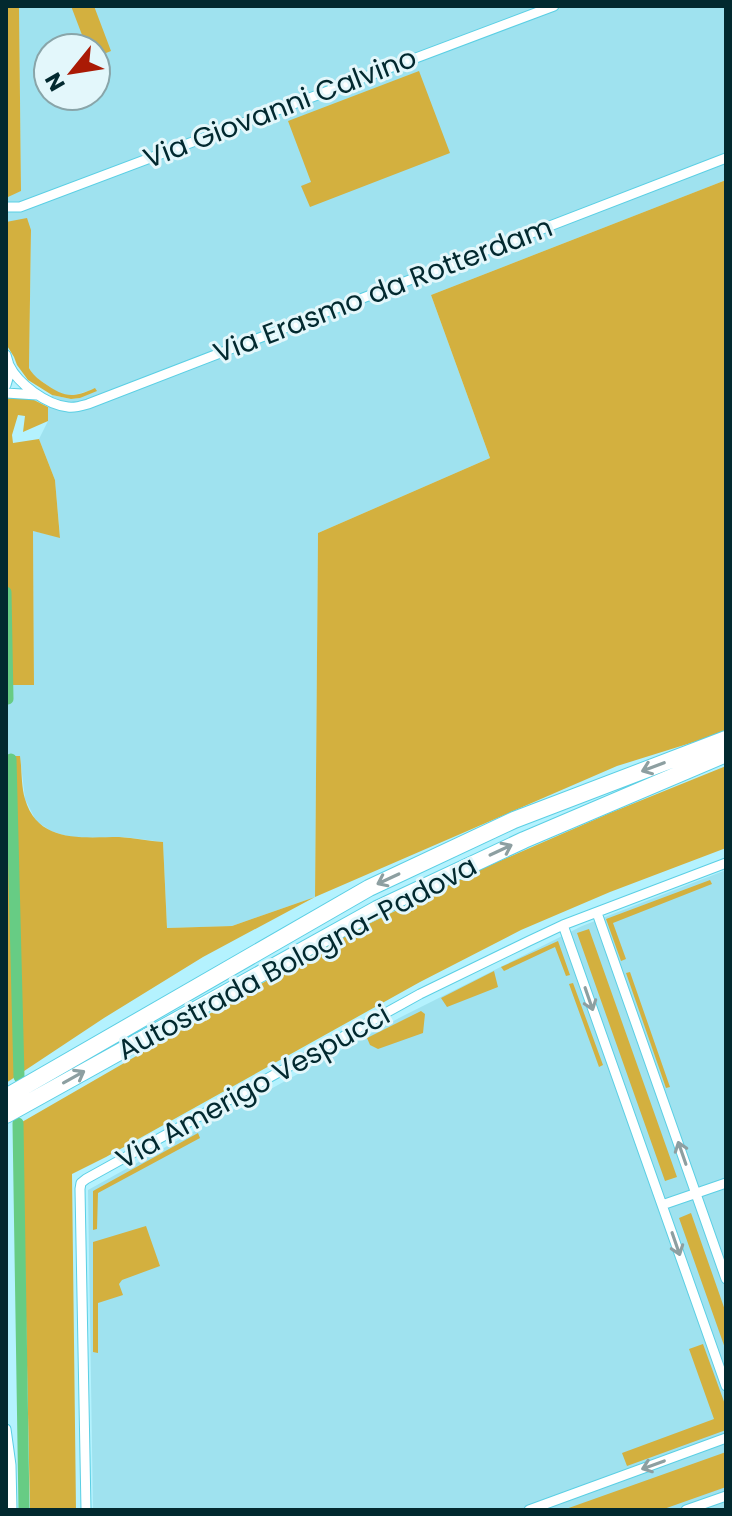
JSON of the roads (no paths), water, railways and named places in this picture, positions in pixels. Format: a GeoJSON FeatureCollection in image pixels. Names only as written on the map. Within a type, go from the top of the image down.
{"type":"FeatureCollection","features":[{"type":"Feature","properties":{"kind":"highway","name":"Autostrada Bologna-Padova"},"geometry":{"type":"LineString","coordinates":[[6,1097],[369,888],[514,820],[726,739]]}},
{"type":"Feature","properties":{"kind":"highway","name":"Autostrada Bologna-Padova"},"geometry":{"type":"LineString","coordinates":[[6,1115],[377,909],[524,840],[726,754]]}},
{"type":"Feature","properties":{"kind":"street","name":"Via Giovanni Calvino"},"geometry":{"type":"LineString","coordinates":[[6,207],[20,207],[554,6]]}},
{"type":"Feature","properties":{"kind":"street","name":"Via Erasmo da Rotterdam"},"geometry":{"type":"LineString","coordinates":[[6,393],[30,393],[65,407],[88,404],[726,158]]}},
{"type":"Feature","properties":{"kind":"street","name":"Via Erasmo da Rotterdam"},"geometry":{"type":"LineString","coordinates":[[8,360],[13,373],[40,396]]}},
{"type":"Feature","properties":{"kind":"street"},"geometry":{"type":"LineString","coordinates":[[6,385],[8,360]]}},
{"type":"Feature","properties":{"kind":"street","name":"Via Amerigo Vespucci"},"geometry":{"type":"LineString","coordinates":[[86,1510],[81,1183],[420,994],[563,925],[726,863]]}},
{"type":"Feature","properties":{"kind":"street"},"geometry":{"type":"LineString","coordinates":[[597,913],[726,1279]]}},
{"type":"Feature","properties":{"kind":"street"},"geometry":{"type":"LineString","coordinates":[[563,925],[726,1386]]}},
{"type":"Feature","properties":{"kind":"street"},"geometry":{"type":"LineString","coordinates":[[662,1205],[726,1183]]}},
{"type":"Feature","properties":{"kind":"street"},"geometry":{"type":"LineString","coordinates":[[6,1429],[12,1510]]}},
{"type":"Feature","properties":{"kind":"street"},"geometry":{"type":"LineString","coordinates":[[529,1510],[726,1438]]}},
{"type":"Feature","properties":{"kind":"street"},"geometry":{"type":"LineString","coordinates":[[686,1510],[726,1496]]}},
{"type":"Feature","properties":{"kind":"waterway"},"geometry":{"type":"LineString","coordinates":[[6,592],[8,699]]}},
{"type":"Feature","properties":{"kind":"waterway"},"geometry":{"type":"LineString","coordinates":[[11,759],[19,1077]]}},
{"type":"Feature","properties":{"kind":"waterway"},"geometry":{"type":"LineString","coordinates":[[18,1123],[24,1510]]}}]}
